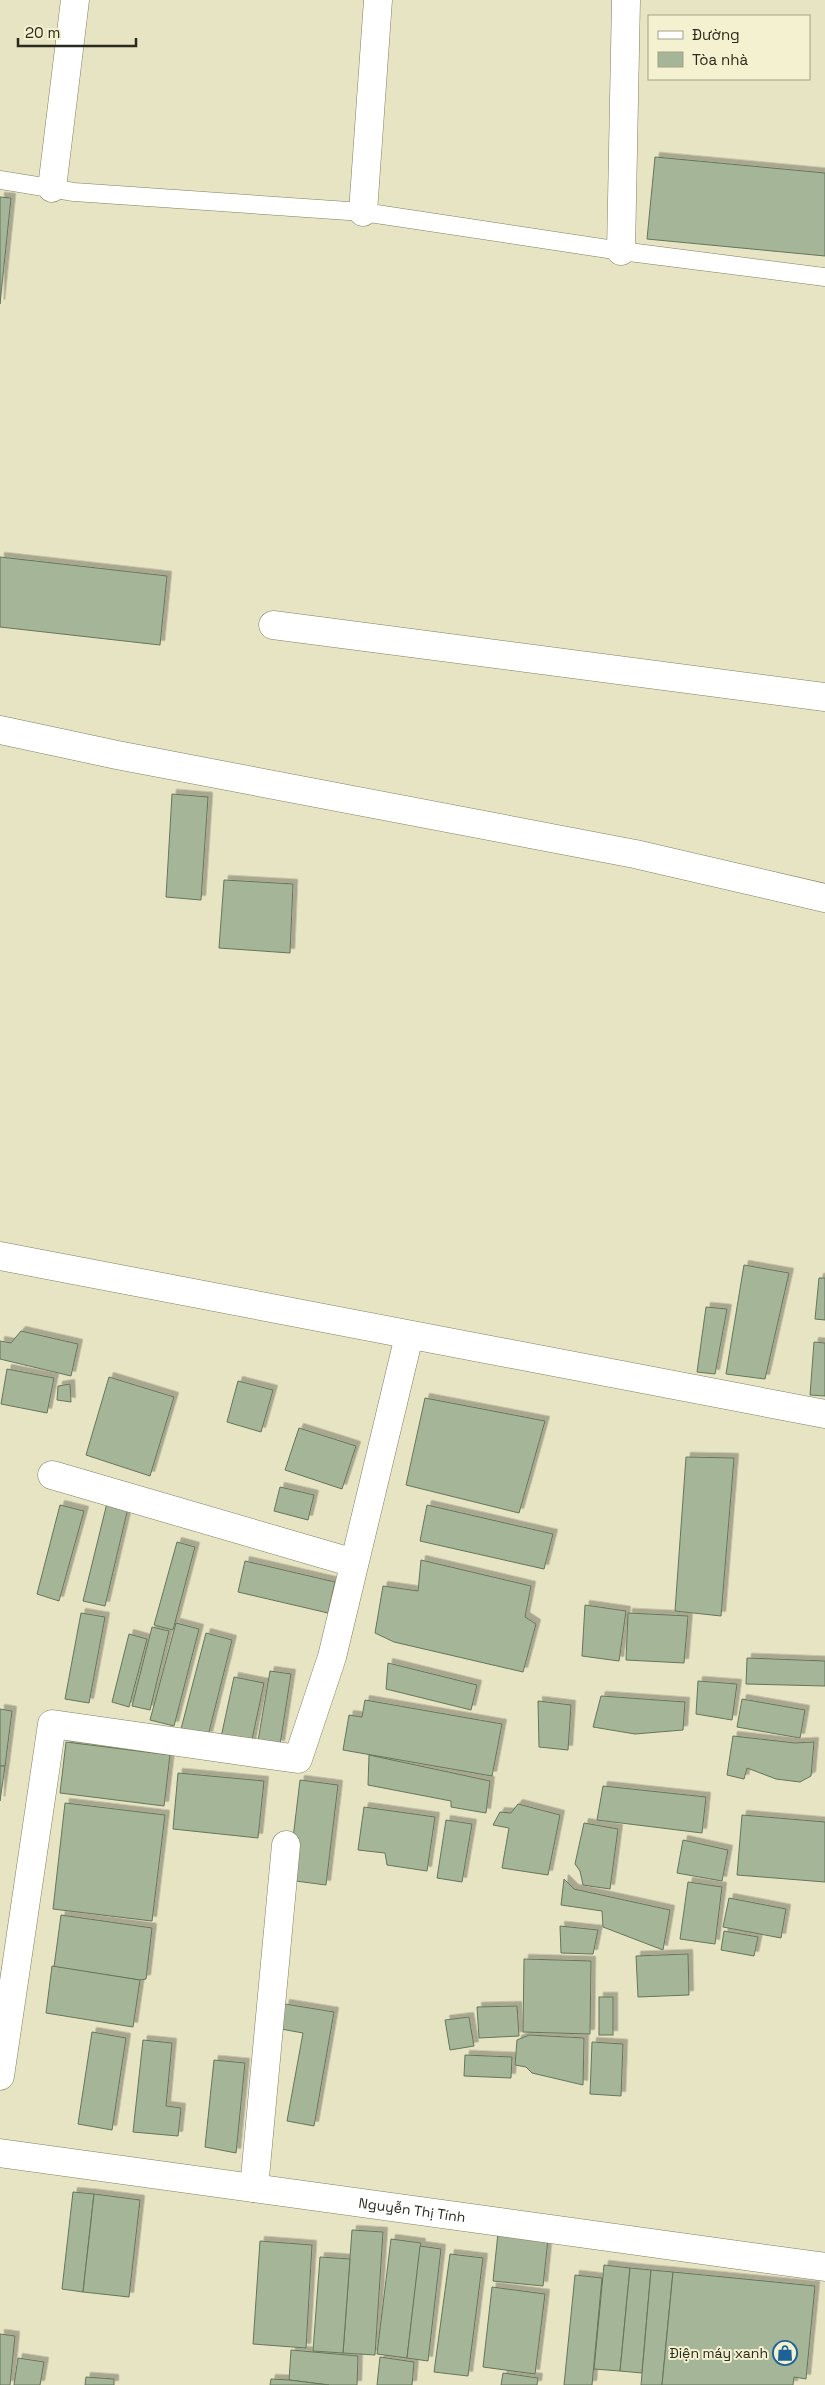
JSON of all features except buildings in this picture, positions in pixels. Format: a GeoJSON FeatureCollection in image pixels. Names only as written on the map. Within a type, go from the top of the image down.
{"type":"FeatureCollection","features":[{"type":"Feature","properties":{"kind":"street"},"geometry":{"type":"LineString","coordinates":[[52,188],[75,0]]}},
{"type":"Feature","properties":{"kind":"street"},"geometry":{"type":"LineString","coordinates":[[363,212],[378,0]]}},
{"type":"Feature","properties":{"kind":"street"},"geometry":{"type":"LineString","coordinates":[[621,251],[626,0]]}},
{"type":"Feature","properties":{"kind":"street"},"geometry":{"type":"LineString","coordinates":[[273,624],[825,697]]}},
{"type":"Feature","properties":{"kind":"street"},"geometry":{"type":"LineString","coordinates":[[0,730],[117,755],[635,854],[825,898]]}},
{"type":"Feature","properties":{"kind":"street"},"geometry":{"type":"LineString","coordinates":[[0,1256],[409,1336],[825,1414]]}},
{"type":"Feature","properties":{"kind":"street"},"geometry":{"type":"LineString","coordinates":[[0,2076],[52,1724],[298,1759],[332,1658],[409,1336]]}},
{"type":"Feature","properties":{"kind":"street"},"geometry":{"type":"LineString","coordinates":[[52,1475],[354,1563]]}},
{"type":"Feature","properties":{"kind":"street"},"geometry":{"type":"LineString","coordinates":[[254,2188],[286,1845]]}},
{"type":"Feature","properties":{"kind":"street","name":"Nguyễn Thị Tính"},"geometry":{"type":"LineString","coordinates":[[0,2153],[825,2266]]}},
{"type":"Feature","properties":{"kind":"lane"},"geometry":{"type":"LineString","coordinates":[[0,180],[52,188],[363,212],[621,251],[825,277]]}},
{"type":"Feature","properties":{"kind":"place","name":"Điện máy xanh"},"geometry":{"type":"Point","coordinates":[785,2353]}}]}
